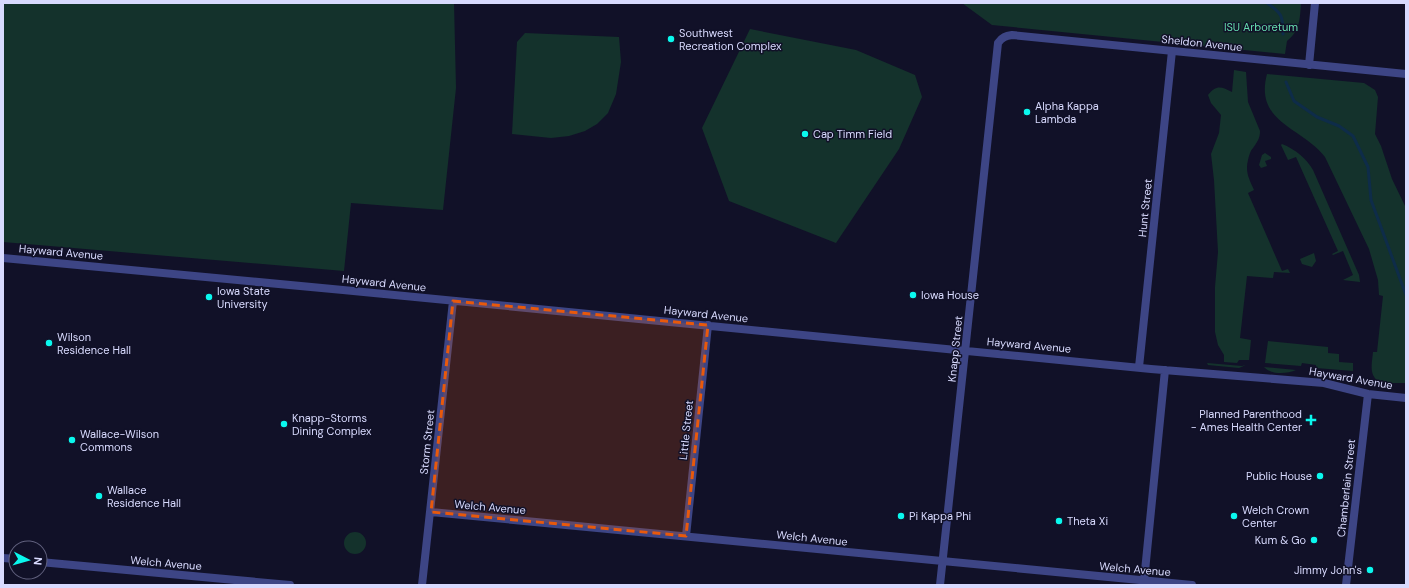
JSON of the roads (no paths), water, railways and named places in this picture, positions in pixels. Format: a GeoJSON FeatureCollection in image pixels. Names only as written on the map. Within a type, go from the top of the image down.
{"type":"FeatureCollection","features":[{"type":"Feature","properties":{"kind":"street"},"geometry":{"type":"LineString","coordinates":[[1309,65],[1315,3]]}},
{"type":"Feature","properties":{"kind":"street","name":"Sheldon Avenue"},"geometry":{"type":"LineString","coordinates":[[998,43],[1001,39],[1012,35],[1406,74]]}},
{"type":"Feature","properties":{"kind":"street","name":"Knapp Street"},"geometry":{"type":"LineString","coordinates":[[940,585],[998,43]]}},
{"type":"Feature","properties":{"kind":"street","name":"Hunt Street"},"geometry":{"type":"LineString","coordinates":[[1139,367],[1172,51]]}},
{"type":"Feature","properties":{"kind":"street","name":"Hayward Avenue"},"geometry":{"type":"LineString","coordinates":[[3,258],[453,300],[1165,370],[1324,383],[1368,394],[1406,398]]}},
{"type":"Feature","properties":{"kind":"street","name":"Storm Street"},"geometry":{"type":"LineString","coordinates":[[422,585],[453,300]]}},
{"type":"Feature","properties":{"kind":"street","name":"Little Street"},"geometry":{"type":"LineString","coordinates":[[686,536],[708,325]]}},
{"type":"Feature","properties":{"kind":"street"},"geometry":{"type":"LineString","coordinates":[[1144,581],[1165,370]]}},
{"type":"Feature","properties":{"kind":"street","name":"Chamberlain Street"},"geometry":{"type":"LineString","coordinates":[[1346,585],[1368,394]]}},
{"type":"Feature","properties":{"kind":"street","name":"Welch Avenue"},"geometry":{"type":"LineString","coordinates":[[431,512],[1192,585]]}},
{"type":"Feature","properties":{"kind":"street","name":"Welch Avenue"},"geometry":{"type":"LineString","coordinates":[[48,563],[290,585]]}},
{"type":"Feature","properties":{"kind":"waterway"},"geometry":{"type":"LineString","coordinates":[[1267,3],[1279,12],[1283,23],[1283,34]]}},
{"type":"Feature","properties":{"kind":"waterway"},"geometry":{"type":"LineString","coordinates":[[1286,82],[1294,101],[1317,117],[1339,126],[1353,136],[1368,167],[1371,200],[1406,295]]}},
{"type":"Feature","properties":{"kind":"place","name":"Southwest Recreation Complex"},"geometry":{"type":"Point","coordinates":[671,39]}},
{"type":"Feature","properties":{"kind":"place","name":"Alpha Kappa Lambda"},"geometry":{"type":"Point","coordinates":[1027,112]}},
{"type":"Feature","properties":{"kind":"place","name":"Cap Timm Field"},"geometry":{"type":"Point","coordinates":[805,134]}},
{"type":"Feature","properties":{"kind":"place","name":"Iowa House"},"geometry":{"type":"Point","coordinates":[913,295]}},
{"type":"Feature","properties":{"kind":"place","name":"Iowa State University"},"geometry":{"type":"Point","coordinates":[209,297]}},
{"type":"Feature","properties":{"kind":"place","name":"Wilson Residence Hall"},"geometry":{"type":"Point","coordinates":[49,343]}},
{"type":"Feature","properties":{"kind":"place","name":"Planned Parenthood - Ames Health Center"},"geometry":{"type":"Point","coordinates":[1311,420]}},
{"type":"Feature","properties":{"kind":"place","name":"Knapp-Storms Dining Complex"},"geometry":{"type":"Point","coordinates":[284,424]}},
{"type":"Feature","properties":{"kind":"place","name":"Wallace-Wilson Commons"},"geometry":{"type":"Point","coordinates":[72,440]}},
{"type":"Feature","properties":{"kind":"place","name":"Public House"},"geometry":{"type":"Point","coordinates":[1320,476]}},
{"type":"Feature","properties":{"kind":"place","name":"Wallace Residence Hall"},"geometry":{"type":"Point","coordinates":[99,496]}},
{"type":"Feature","properties":{"kind":"place","name":"Pi Kappa Phi"},"geometry":{"type":"Point","coordinates":[901,516]}},
{"type":"Feature","properties":{"kind":"place","name":"Welch Crown Center"},"geometry":{"type":"Point","coordinates":[1234,516]}},
{"type":"Feature","properties":{"kind":"place","name":"Theta Xi"},"geometry":{"type":"Point","coordinates":[1059,521]}},
{"type":"Feature","properties":{"kind":"place","name":"Kum & Go"},"geometry":{"type":"Point","coordinates":[1314,540]}},
{"type":"Feature","properties":{"kind":"place","name":"Jimmy John's"},"geometry":{"type":"Point","coordinates":[1370,570]}},
{"type":"Feature","properties":{"kind":"park label","name":"ISU Arboretum"},"geometry":{"type":"Point","coordinates":[1261,27]}}]}
